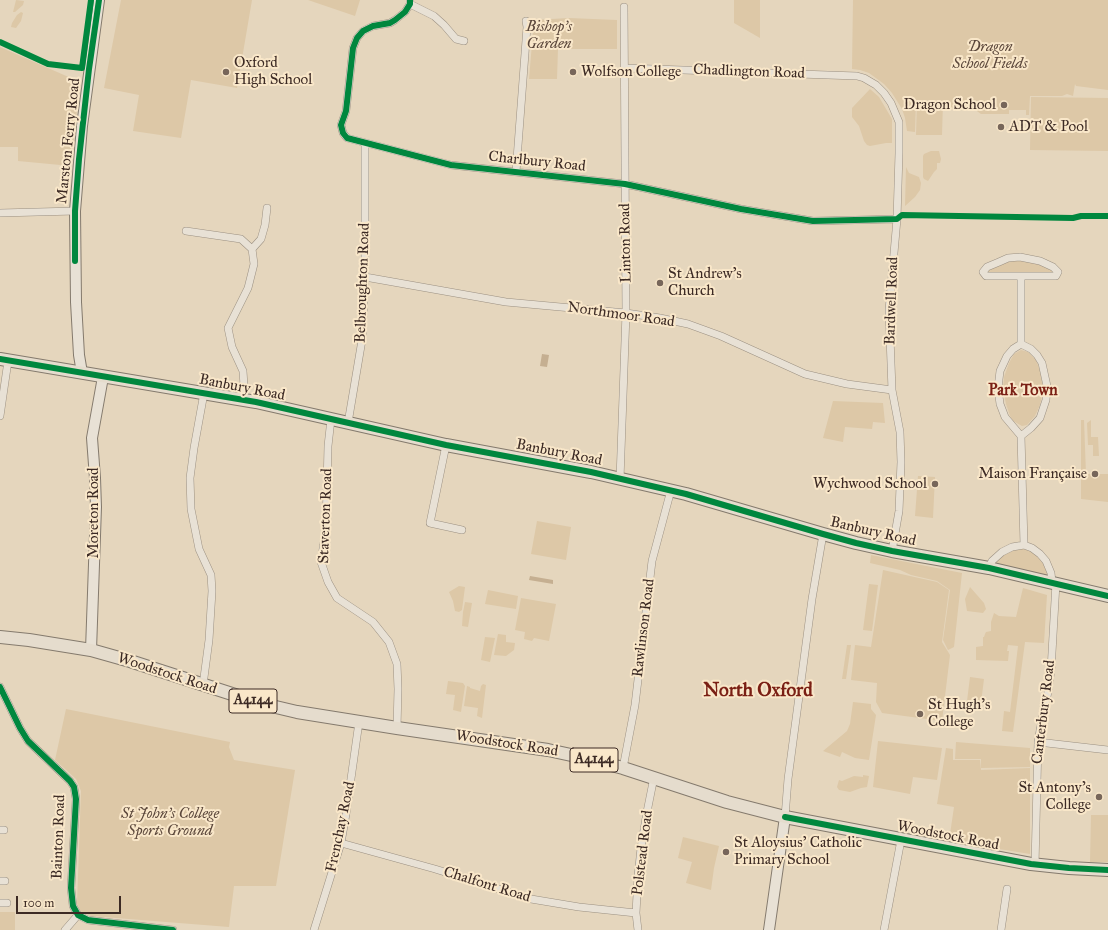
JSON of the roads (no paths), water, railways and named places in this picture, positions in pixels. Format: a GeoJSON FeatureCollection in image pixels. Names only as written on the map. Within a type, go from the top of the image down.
{"type":"FeatureCollection","features":[{"type":"Feature","properties":{"kind":"main road","name":"Marston Ferry Road"},"geometry":{"type":"LineString","coordinates":[[82,373],[78,348],[76,302],[75,211],[82,126],[99,0]]}},
{"type":"Feature","properties":{"kind":"main road","name":"Banbury Road"},"geometry":{"type":"LineString","coordinates":[[4,360],[241,400],[446,445],[591,472],[671,490],[823,534],[892,551],[989,568],[1108,596]]}},
{"type":"Feature","properties":{"kind":"main road","name":"Moreton Road"},"geometry":{"type":"LineString","coordinates":[[91,650],[96,507],[96,478],[92,438],[103,377]]}},
{"type":"Feature","properties":{"kind":"main road","name":"Woodstock Road"},"geometry":{"type":"LineString","coordinates":[[0,637],[91,650],[263,704],[359,722],[548,750],[623,768],[727,802],[785,817],[1035,865],[1108,870]]}},
{"type":"Feature","properties":{"kind":"main road"},"geometry":{"type":"LineString","coordinates":[[770,930],[785,817]]}},
{"type":"Feature","properties":{"kind":"street","name":"Charlbury Road"},"geometry":{"type":"LineString","coordinates":[[464,41],[456,39],[434,16],[410,2],[404,12],[395,20],[390,23],[373,26],[363,31],[357,38],[354,48],[346,111],[341,125],[343,133],[348,138],[451,165],[625,184],[741,209],[813,221],[897,220]]}},
{"type":"Feature","properties":{"kind":"street","name":"Linton Road"},"geometry":{"type":"LineString","coordinates":[[620,479],[626,312],[624,6]]}},
{"type":"Feature","properties":{"kind":"street"},"geometry":{"type":"LineString","coordinates":[[516,172],[527,27],[526,21]]}},
{"type":"Feature","properties":{"kind":"street","name":"Chadlington Road"},"geometry":{"type":"LineString","coordinates":[[625,68],[850,75]]}},
{"type":"Feature","properties":{"kind":"street","name":"Bardwell Road"},"geometry":{"type":"LineString","coordinates":[[850,75],[864,78],[876,85],[891,103],[899,122],[897,220],[889,310],[892,390],[900,432],[901,462],[900,511],[892,551]]}},
{"type":"Feature","properties":{"kind":"street","name":"Belbroughton Road"},"geometry":{"type":"LineString","coordinates":[[348,423],[362,340],[365,277],[365,143]]}},
{"type":"Feature","properties":{"kind":"street"},"geometry":{"type":"LineString","coordinates":[[252,249],[261,239],[265,225],[267,208]]}},
{"type":"Feature","properties":{"kind":"street"},"geometry":{"type":"LineString","coordinates":[[0,213],[75,211]]}},
{"type":"Feature","properties":{"kind":"street"},"geometry":{"type":"LineString","coordinates":[[186,231],[241,239],[252,249],[254,264],[248,288],[228,328],[232,347],[243,371],[244,386],[241,400]]}},
{"type":"Feature","properties":{"kind":"street"},"geometry":{"type":"LineString","coordinates":[[1020,257],[1040,261],[1053,267],[1058,272],[1056,276],[1020,276],[986,276],[983,272],[987,267],[998,262],[1008,258],[1020,257]]}},
{"type":"Feature","properties":{"kind":"street"},"geometry":{"type":"LineString","coordinates":[[1020,276],[1021,344]]}},
{"type":"Feature","properties":{"kind":"street","name":"Northmoor Road"},"geometry":{"type":"LineString","coordinates":[[365,277],[506,302],[626,312],[688,324],[721,336],[805,374],[847,384],[892,390]]}},
{"type":"Feature","properties":{"kind":"street"},"geometry":{"type":"LineString","coordinates":[[1021,344],[1031,349],[1037,355],[1042,363],[1048,386],[1046,400],[1040,418],[1021,436]]}},
{"type":"Feature","properties":{"kind":"street"},"geometry":{"type":"LineString","coordinates":[[1021,344],[1006,356],[1000,370],[998,388],[1000,404],[1005,417],[1021,436],[1024,545]]}},
{"type":"Feature","properties":{"kind":"street"},"geometry":{"type":"LineString","coordinates":[[0,416],[4,360]]}},
{"type":"Feature","properties":{"kind":"street"},"geometry":{"type":"LineString","coordinates":[[203,686],[209,640],[212,592],[211,575],[199,549],[191,509],[190,478],[204,393]]}},
{"type":"Feature","properties":{"kind":"street","name":"Staverton Road"},"geometry":{"type":"LineString","coordinates":[[330,419],[326,528],[322,562],[328,582],[337,598],[373,622],[389,642],[397,664],[398,728]]}},
{"type":"Feature","properties":{"kind":"street"},"geometry":{"type":"LineString","coordinates":[[446,445],[430,523],[462,530]]}},
{"type":"Feature","properties":{"kind":"street","name":"Rawlinson Road"},"geometry":{"type":"LineString","coordinates":[[623,768],[635,705],[652,561],[671,490]]}},
{"type":"Feature","properties":{"kind":"street"},"geometry":{"type":"LineString","coordinates":[[785,817],[788,779],[812,599],[823,534]]}},
{"type":"Feature","properties":{"kind":"street"},"geometry":{"type":"LineString","coordinates":[[989,568],[992,561],[1002,552],[1012,547],[1024,545],[1032,548],[1046,561],[1054,583]]}},
{"type":"Feature","properties":{"kind":"street","name":"Canterbury Road"},"geometry":{"type":"LineString","coordinates":[[1035,865],[1038,742],[1051,670],[1054,583]]}},
{"type":"Feature","properties":{"kind":"street"},"geometry":{"type":"LineString","coordinates":[[0,637],[0,642]]}},
{"type":"Feature","properties":{"kind":"street","name":"Bainton Road"},"geometry":{"type":"LineString","coordinates":[[0,687],[28,741],[70,781],[74,787],[76,799],[71,888],[73,906],[78,915]]}},
{"type":"Feature","properties":{"kind":"street","name":"Frenchay Road"},"geometry":{"type":"LineString","coordinates":[[314,930],[341,843],[348,807],[359,722]]}},
{"type":"Feature","properties":{"kind":"street"},"geometry":{"type":"LineString","coordinates":[[1038,742],[1108,750]]}},
{"type":"Feature","properties":{"kind":"street","name":"Polstead Road"},"geometry":{"type":"LineString","coordinates":[[638,930],[636,913],[638,876],[641,848],[654,778]]}},
{"type":"Feature","properties":{"kind":"street"},"geometry":{"type":"LineString","coordinates":[[884,930],[900,840]]}},
{"type":"Feature","properties":{"kind":"street","name":"Chalfont Road"},"geometry":{"type":"LineString","coordinates":[[341,843],[435,869],[531,899],[579,907],[636,913]]}},
{"type":"Feature","properties":{"kind":"street"},"geometry":{"type":"LineString","coordinates":[[1001,930],[1007,889]]}},
{"type":"Feature","properties":{"kind":"street"},"geometry":{"type":"LineString","coordinates":[[65,930],[78,915],[88,920],[173,930]]}},
{"type":"Feature","properties":{"kind":"place","name":"Oxford High School"},"geometry":{"type":"Point","coordinates":[226,72]}},
{"type":"Feature","properties":{"kind":"place","name":"Wolfson College"},"geometry":{"type":"Point","coordinates":[573,72]}},
{"type":"Feature","properties":{"kind":"place","name":"Dragon School"},"geometry":{"type":"Point","coordinates":[1004,105]}},
{"type":"Feature","properties":{"kind":"place","name":"ADT & Pool"},"geometry":{"type":"Point","coordinates":[1001,127]}},
{"type":"Feature","properties":{"kind":"place","name":"St Andrew's Church"},"geometry":{"type":"Point","coordinates":[660,283]}},
{"type":"Feature","properties":{"kind":"place","name":"Maison Française"},"geometry":{"type":"Point","coordinates":[1095,474]}},
{"type":"Feature","properties":{"kind":"place","name":"Wychwood School"},"geometry":{"type":"Point","coordinates":[935,484]}},
{"type":"Feature","properties":{"kind":"place","name":"St Hugh's College"},"geometry":{"type":"Point","coordinates":[920,714]}},
{"type":"Feature","properties":{"kind":"place","name":"St Antony's College"},"geometry":{"type":"Point","coordinates":[1099,797]}},
{"type":"Feature","properties":{"kind":"place","name":"St Aloysius' Catholic Primary School"},"geometry":{"type":"Point","coordinates":[726,852]}},
{"type":"Feature","properties":{"kind":"district","name":"Park Town"},"geometry":{"type":"Point","coordinates":[1023,391]}},
{"type":"Feature","properties":{"kind":"district","name":"North Oxford"},"geometry":{"type":"Point","coordinates":[758,691]}},
{"type":"Feature","properties":{"kind":"park label","name":"Bishop's Garden"},"geometry":{"type":"Point","coordinates":[549,36]}},
{"type":"Feature","properties":{"kind":"park label","name":"Dragon School Fields"},"geometry":{"type":"Point","coordinates":[990,56]}},
{"type":"Feature","properties":{"kind":"park label","name":"St John's College Sports Ground"},"geometry":{"type":"Point","coordinates":[170,822]}}]}
